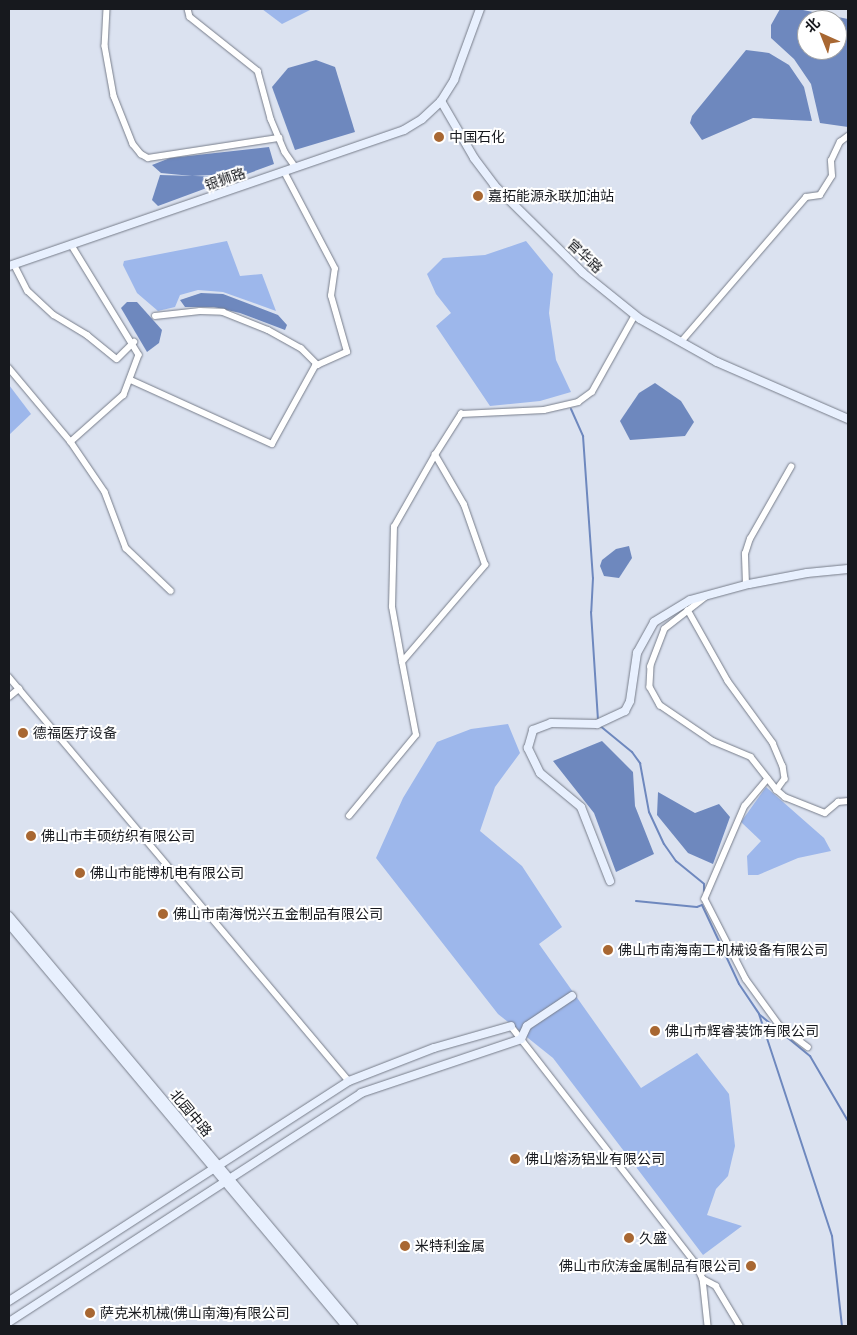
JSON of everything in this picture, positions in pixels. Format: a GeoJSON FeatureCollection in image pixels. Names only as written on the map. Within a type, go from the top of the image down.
{"type":"FeatureCollection","features":[{"type":"Feature","properties":{"kind":"street"},"geometry":{"type":"LineString","coordinates":[[107,9],[106,46],[114,96],[129,136],[141,154],[148,158],[279,138]]}},
{"type":"Feature","properties":{"kind":"street"},"geometry":{"type":"LineString","coordinates":[[188,9],[190,17],[258,71],[279,138],[296,168]]}},
{"type":"Feature","properties":{"kind":"street"},"geometry":{"type":"LineString","coordinates":[[441,101],[454,80],[480,9]]}},
{"type":"Feature","properties":{"kind":"street","name":"银狮路"},"geometry":{"type":"LineString","coordinates":[[11,265],[404,130],[422,119],[441,101]]}},
{"type":"Feature","properties":{"kind":"street","name":"官华路"},"geometry":{"type":"LineString","coordinates":[[441,101],[474,158],[494,185],[582,273],[635,315],[717,362],[848,420]]}},
{"type":"Feature","properties":{"kind":"street"},"geometry":{"type":"LineString","coordinates":[[681,342],[806,197],[820,195],[832,176],[831,160],[840,142],[848,136]]}},
{"type":"Feature","properties":{"kind":"street"},"geometry":{"type":"LineString","coordinates":[[131,380],[272,444],[284,418],[318,365],[347,352],[331,296],[335,269],[284,172]]}},
{"type":"Feature","properties":{"kind":"street"},"geometry":{"type":"LineString","coordinates":[[71,244],[134,342],[139,355],[124,395],[72,442]]}},
{"type":"Feature","properties":{"kind":"street"},"geometry":{"type":"LineString","coordinates":[[11,265],[28,291],[54,315],[87,335],[117,359],[134,342]]}},
{"type":"Feature","properties":{"kind":"street"},"geometry":{"type":"LineString","coordinates":[[155,316],[200,310],[223,312],[268,330],[301,348],[318,365]]}},
{"type":"Feature","properties":{"kind":"street"},"geometry":{"type":"LineString","coordinates":[[349,816],[416,735],[392,607],[394,527],[460,414],[544,410],[578,402],[592,392],[635,315]]}},
{"type":"Feature","properties":{"kind":"street"},"geometry":{"type":"LineString","coordinates":[[9,368],[72,442],[105,492],[126,548],[171,591]]}},
{"type":"Feature","properties":{"kind":"street"},"geometry":{"type":"LineString","coordinates":[[402,662],[485,565],[464,505],[435,456]]}},
{"type":"Feature","properties":{"kind":"street"},"geometry":{"type":"LineString","coordinates":[[746,585],[744,554],[750,539],[791,467]]}},
{"type":"Feature","properties":{"kind":"street"},"geometry":{"type":"LineString","coordinates":[[610,881],[581,808],[540,773],[528,748],[533,730],[551,723],[599,723],[625,711],[630,701],[637,653],[654,622],[690,600],[746,585],[808,573],[848,569]]}},
{"type":"Feature","properties":{"kind":"street"},"geometry":{"type":"LineString","coordinates":[[710,594],[665,629],[652,666],[650,687],[660,705],[714,741],[751,757],[777,790],[825,813],[838,802],[848,801]]}},
{"type":"Feature","properties":{"kind":"street"},"geometry":{"type":"LineString","coordinates":[[688,610],[728,681],[773,743],[783,766],[784,779],[777,790]]}},
{"type":"Feature","properties":{"kind":"street"},"geometry":{"type":"LineString","coordinates":[[9,677],[349,1081]]}},
{"type":"Feature","properties":{"kind":"street"},"geometry":{"type":"LineString","coordinates":[[9,697],[19,689]]}},
{"type":"Feature","properties":{"kind":"street"},"geometry":{"type":"LineString","coordinates":[[768,779],[744,806],[705,899],[746,979],[780,1026],[808,1047]]}},
{"type":"Feature","properties":{"kind":"street","name":"北园中路"},"geometry":{"type":"LineString","coordinates":[[9,916],[216,1166]]}},
{"type":"Feature","properties":{"kind":"street","name":"北园中路"},"geometry":{"type":"LineString","coordinates":[[9,924],[353,1326]]}},
{"type":"Feature","properties":{"kind":"street"},"geometry":{"type":"LineString","coordinates":[[9,1322],[227,1178],[361,1093],[521,1039],[527,1026],[572,996]]}},
{"type":"Feature","properties":{"kind":"street"},"geometry":{"type":"LineString","coordinates":[[9,1301],[349,1081],[434,1048],[511,1026],[684,1247],[702,1279],[708,1326]]}},
{"type":"Feature","properties":{"kind":"street","name":"北园中路"},"geometry":{"type":"LineString","coordinates":[[227,1178],[346,1326]]}},
{"type":"Feature","properties":{"kind":"street"},"geometry":{"type":"LineString","coordinates":[[702,1279],[716,1286],[740,1326]]}},
{"type":"Feature","properties":{"kind":"shaded area"},"geometry":{"type":"Polygon","coordinates":[[[262,9],[312,9],[282,24],[262,9]]]}},
{"type":"Feature","properties":{"kind":"shaded area"},"geometry":{"type":"Polygon","coordinates":[[[780,9],[803,10],[797,10],[797,60],[847,60],[848,19],[848,127],[820,123],[811,84],[794,59],[771,38],[771,25],[780,9]]]}},
{"type":"Feature","properties":{"kind":"shaded area"},"geometry":{"type":"Polygon","coordinates":[[[746,50],[769,53],[789,65],[804,87],[812,121],[753,118],[702,140],[690,123],[692,116],[746,50]]]}},
{"type":"Feature","properties":{"kind":"shaded area"},"geometry":{"type":"Polygon","coordinates":[[[316,60],[335,67],[355,132],[295,150],[272,87],[288,68],[316,60]]]}},
{"type":"Feature","properties":{"kind":"shaded area"},"geometry":{"type":"Polygon","coordinates":[[[269,147],[274,164],[236,178],[230,174],[192,176],[161,173],[152,165],[170,158],[269,147]]]}},
{"type":"Feature","properties":{"kind":"shaded area"},"geometry":{"type":"Polygon","coordinates":[[[160,175],[230,177],[231,179],[158,206],[152,200],[160,175]]]}},
{"type":"Feature","properties":{"kind":"shaded area"},"geometry":{"type":"Polygon","coordinates":[[[227,241],[240,276],[262,274],[276,311],[223,292],[198,290],[180,295],[175,307],[158,311],[137,293],[123,265],[124,261],[227,241]]]}},
{"type":"Feature","properties":{"kind":"shaded area"},"geometry":{"type":"Polygon","coordinates":[[[526,241],[553,274],[549,313],[556,360],[571,392],[540,401],[490,406],[436,326],[451,313],[436,294],[427,274],[443,258],[485,255],[526,241]]]}},
{"type":"Feature","properties":{"kind":"shaded area"},"geometry":{"type":"Polygon","coordinates":[[[201,293],[223,294],[278,315],[287,325],[285,330],[240,313],[214,307],[185,307],[180,300],[201,293]]]}},
{"type":"Feature","properties":{"kind":"shaded area"},"geometry":{"type":"Polygon","coordinates":[[[127,302],[137,302],[162,330],[159,343],[147,352],[121,308],[127,302]]]}},
{"type":"Feature","properties":{"kind":"shaded area"},"geometry":{"type":"Polygon","coordinates":[[[655,383],[681,401],[694,422],[685,436],[630,440],[620,421],[639,393],[655,383]]]}},
{"type":"Feature","properties":{"kind":"shaded area"},"geometry":{"type":"Polygon","coordinates":[[[9,385],[31,414],[9,435],[9,385]]]}},
{"type":"Feature","properties":{"kind":"shaded area"},"geometry":{"type":"Polygon","coordinates":[[[629,546],[632,558],[619,578],[604,576],[600,566],[602,560],[616,549],[629,546]]]}},
{"type":"Feature","properties":{"kind":"shaded area"},"geometry":{"type":"Polygon","coordinates":[[[508,724],[520,753],[495,787],[480,831],[522,866],[562,927],[539,944],[641,1088],[697,1053],[729,1094],[735,1146],[728,1176],[716,1189],[707,1215],[742,1226],[703,1255],[553,1058],[498,1014],[376,858],[403,798],[437,742],[471,729],[508,724]]]}},
{"type":"Feature","properties":{"kind":"shaded area"},"geometry":{"type":"Polygon","coordinates":[[[602,741],[633,772],[635,806],[654,854],[616,872],[594,813],[553,761],[602,741]]]}},
{"type":"Feature","properties":{"kind":"shaded area"},"geometry":{"type":"Polygon","coordinates":[[[766,787],[824,838],[831,851],[798,858],[758,875],[748,875],[747,856],[761,841],[741,822],[766,787]]]}},
{"type":"Feature","properties":{"kind":"shaded area"},"geometry":{"type":"Polygon","coordinates":[[[658,792],[695,813],[719,804],[730,817],[713,864],[688,853],[657,815],[658,792]]]}},
{"type":"Feature","properties":{"kind":"waterway"},"geometry":{"type":"LineString","coordinates":[[571,409],[583,436],[593,578],[591,612],[598,720]]}},
{"type":"Feature","properties":{"kind":"waterway"},"geometry":{"type":"LineString","coordinates":[[599,725],[632,752],[640,763],[649,812],[664,844],[676,861],[704,884],[704,891]]}},
{"type":"Feature","properties":{"kind":"waterway"},"geometry":{"type":"LineString","coordinates":[[636,901],[697,907],[702,905],[739,984],[759,1014],[832,1236],[842,1326]]}},
{"type":"Feature","properties":{"kind":"waterway"},"geometry":{"type":"LineString","coordinates":[[760,1015],[810,1056],[848,1121]]}},
{"type":"Feature","properties":{"kind":"place","name":"中国石化"},"geometry":{"type":"Point","coordinates":[439,137]}},
{"type":"Feature","properties":{"kind":"place","name":"嘉拓能源永联加油站"},"geometry":{"type":"Point","coordinates":[478,196]}},
{"type":"Feature","properties":{"kind":"place","name":"德福医疗设备"},"geometry":{"type":"Point","coordinates":[23,733]}},
{"type":"Feature","properties":{"kind":"place","name":"佛山市丰硕纺织有限公司"},"geometry":{"type":"Point","coordinates":[31,836]}},
{"type":"Feature","properties":{"kind":"place","name":"佛山市能博机电有限公司"},"geometry":{"type":"Point","coordinates":[80,873]}},
{"type":"Feature","properties":{"kind":"place","name":"佛山市南海悦兴五金制品有限公司"},"geometry":{"type":"Point","coordinates":[163,914]}},
{"type":"Feature","properties":{"kind":"place","name":"佛山市南海南工机械设备有限公司"},"geometry":{"type":"Point","coordinates":[608,950]}},
{"type":"Feature","properties":{"kind":"place","name":"佛山市辉睿装饰有限公司"},"geometry":{"type":"Point","coordinates":[655,1031]}},
{"type":"Feature","properties":{"kind":"place","name":"佛山熔汤铝业有限公司"},"geometry":{"type":"Point","coordinates":[515,1159]}},
{"type":"Feature","properties":{"kind":"place","name":"久盛"},"geometry":{"type":"Point","coordinates":[629,1238]}},
{"type":"Feature","properties":{"kind":"place","name":"米特利金属"},"geometry":{"type":"Point","coordinates":[405,1246]}},
{"type":"Feature","properties":{"kind":"place","name":"佛山市欣涛金属制品有限公司"},"geometry":{"type":"Point","coordinates":[751,1266]}},
{"type":"Feature","properties":{"kind":"place","name":"萨克米机械(佛山南海)有限公司"},"geometry":{"type":"Point","coordinates":[90,1313]}}]}
